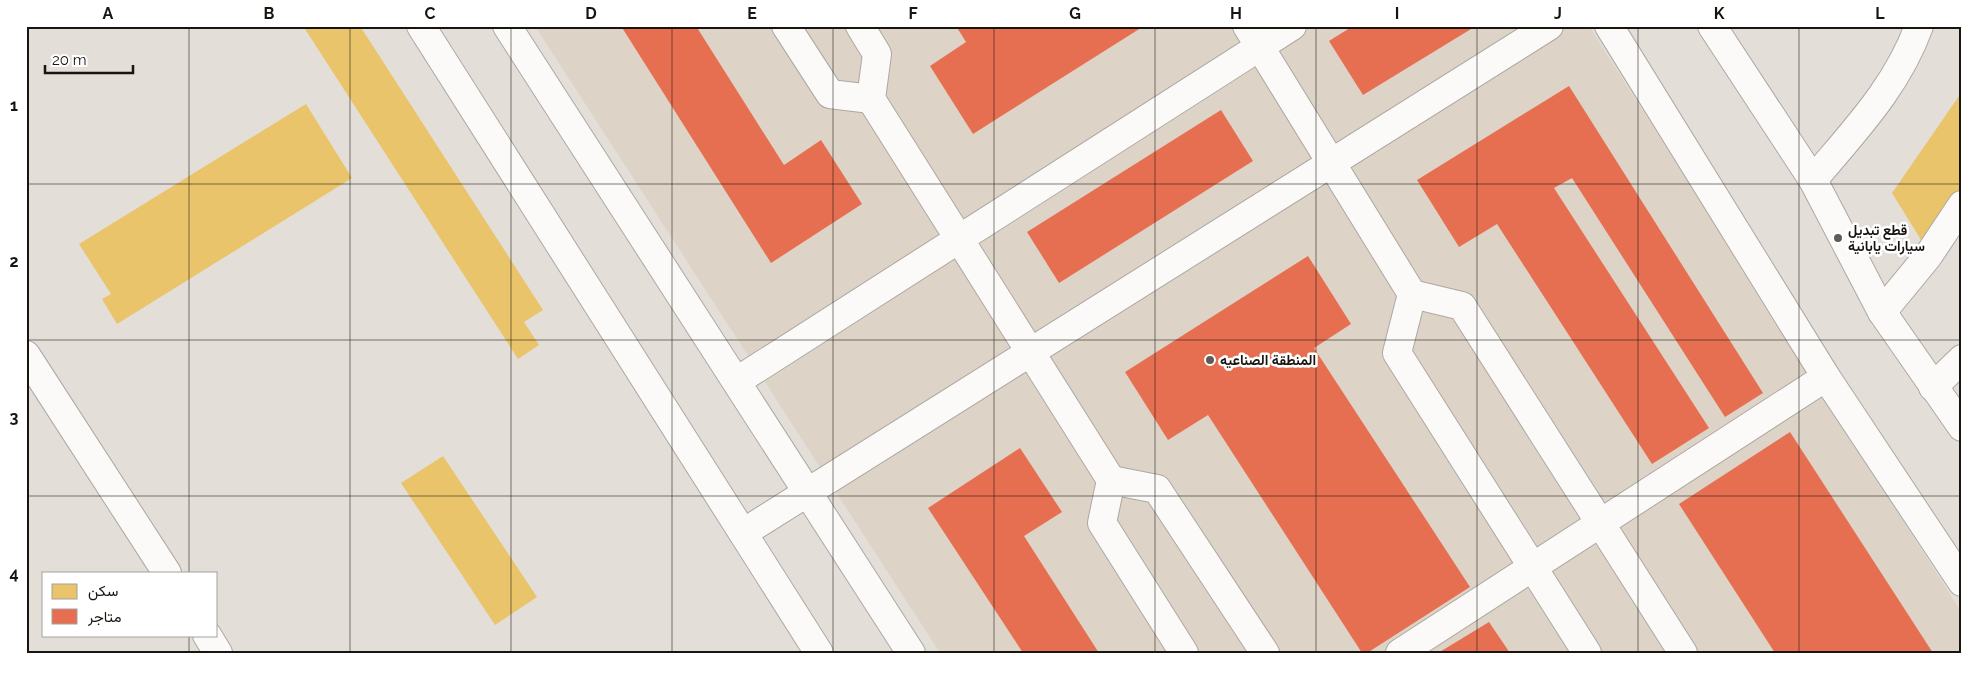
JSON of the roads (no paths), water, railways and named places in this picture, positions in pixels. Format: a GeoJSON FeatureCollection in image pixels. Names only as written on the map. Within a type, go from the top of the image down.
{"type":"FeatureCollection","features":[{"type":"Feature","properties":{"kind":"street"},"geometry":{"type":"LineString","coordinates":[[420,26],[820,653]]}},
{"type":"Feature","properties":{"kind":"street"},"geometry":{"type":"LineString","coordinates":[[507,26],[737,381],[910,653]]}},
{"type":"Feature","properties":{"kind":"street"},"geometry":{"type":"LineString","coordinates":[[786,26],[830,94],[871,99]]}},
{"type":"Feature","properties":{"kind":"street"},"geometry":{"type":"LineString","coordinates":[[860,26],[878,54],[871,99],[1111,480],[1102,523],[1184,653]]}},
{"type":"Feature","properties":{"kind":"street"},"geometry":{"type":"LineString","coordinates":[[737,381],[959,239],[1254,36],[1292,26]]}},
{"type":"Feature","properties":{"kind":"street"},"geometry":{"type":"LineString","coordinates":[[743,532],[1549,26]]}},
{"type":"Feature","properties":{"kind":"street"},"geometry":{"type":"LineString","coordinates":[[1609,26],[1826,377],[1962,582]]}},
{"type":"Feature","properties":{"kind":"street"},"geometry":{"type":"LineString","coordinates":[[1712,26],[1813,180],[1882,312],[1962,427]]}},
{"type":"Feature","properties":{"kind":"street"},"geometry":{"type":"LineString","coordinates":[[1813,180],[1875,106],[1901,68],[1919,26]]}},
{"type":"Feature","properties":{"kind":"street"},"geometry":{"type":"LineString","coordinates":[[1254,36],[1412,294],[1462,306],[1683,653]]}},
{"type":"Feature","properties":{"kind":"street"},"geometry":{"type":"LineString","coordinates":[[1882,312],[1928,256],[1962,205]]}},
{"type":"Feature","properties":{"kind":"street"},"geometry":{"type":"LineString","coordinates":[[1412,294],[1397,353],[1587,653]]}},
{"type":"Feature","properties":{"kind":"street"},"geometry":{"type":"LineString","coordinates":[[27,357],[166,572]]}},
{"type":"Feature","properties":{"kind":"street"},"geometry":{"type":"LineString","coordinates":[[1933,387],[1962,359]]}},
{"type":"Feature","properties":{"kind":"street"},"geometry":{"type":"LineString","coordinates":[[1400,653],[1826,377]]}},
{"type":"Feature","properties":{"kind":"street"},"geometry":{"type":"LineString","coordinates":[[1111,480],[1157,490],[1265,653]]}},
{"type":"Feature","properties":{"kind":"street"},"geometry":{"type":"LineString","coordinates":[[208,636],[218,653]]}},
{"type":"Feature","properties":{"kind":"place","name":"قطع تبديل سيارات يابانية"},"geometry":{"type":"Point","coordinates":[1838,238]}},
{"type":"Feature","properties":{"kind":"place","name":"المنطقة الصناعيه"},"geometry":{"type":"Point","coordinates":[1210,360]}}]}
